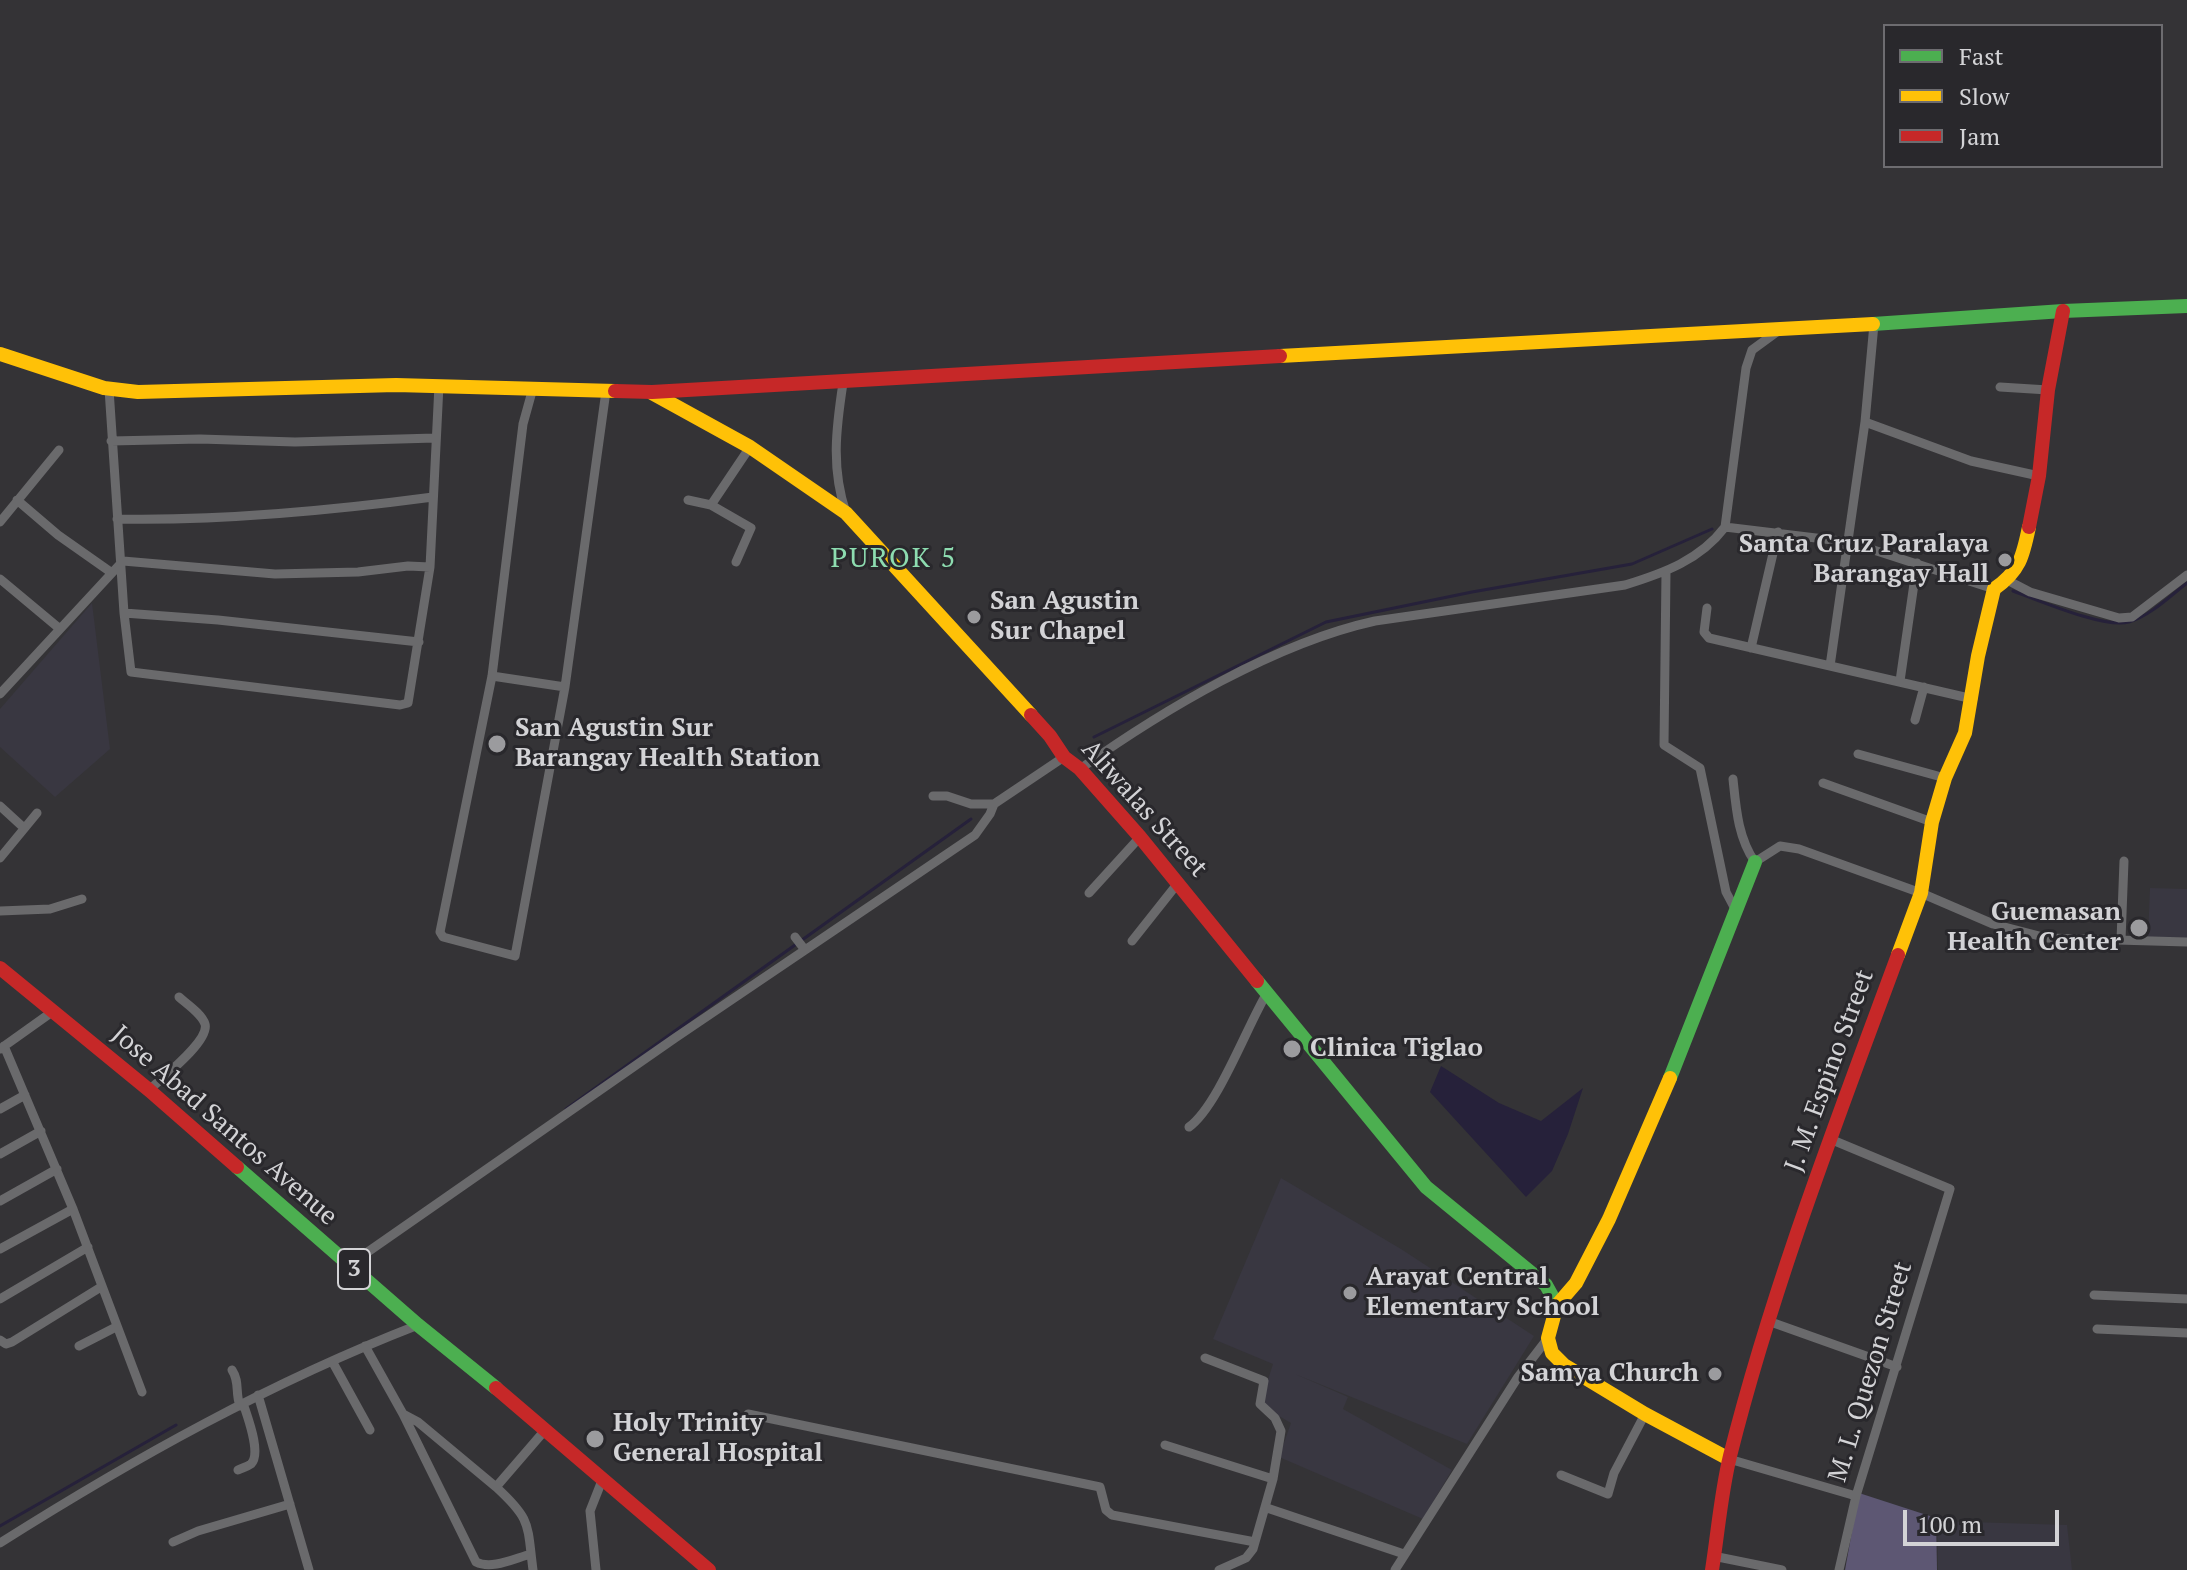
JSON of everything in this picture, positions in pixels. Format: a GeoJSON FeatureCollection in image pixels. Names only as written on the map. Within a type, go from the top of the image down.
{"type":"FeatureCollection","features":[{"type":"Feature","properties":{"kind":"main road"},"geometry":{"type":"LineString","coordinates":[[0,354],[109,389],[138,392],[439,385],[652,392],[2187,306]]}},
{"type":"Feature","properties":{"kind":"main road","name":"J. M. Espino Street"},"geometry":{"type":"LineString","coordinates":[[1712,1563],[1729,1459],[1768,1321],[1830,1139],[1921,893],[1932,822],[1945,778],[1965,733],[1978,656],[2001,585],[2022,560],[2039,476],[2048,390],[2063,311]]}},
{"type":"Feature","properties":{"kind":"main road","name":"Aliwalas Street"},"geometry":{"type":"LineString","coordinates":[[652,392],[750,447],[846,513],[1050,736],[1064,757],[1080,769],[1140,837],[1426,1187],[1546,1285],[1557,1305]]}},
{"type":"Feature","properties":{"kind":"main road"},"geometry":{"type":"LineString","coordinates":[[1729,1459],[1645,1414],[1564,1365],[1552,1353],[1548,1338],[1557,1305],[1576,1283],[1609,1219],[1670,1078],[1755,862]]}},
{"type":"Feature","properties":{"kind":"main road","name":"Jose Abad Santos Avenue"},"geometry":{"type":"LineString","coordinates":[[0,968],[149,1090],[418,1325],[546,1429],[709,1570]]}},
{"type":"Feature","properties":{"kind":"street"},"geometry":{"type":"LineString","coordinates":[[1830,666],[1865,422],[1874,324]]}},
{"type":"Feature","properties":{"kind":"street"},"geometry":{"type":"LineString","coordinates":[[1080,769],[1118,742],[1218,684],[1338,630],[1375,621],[1625,585],[1666,572],[1695,556],[1725,527],[1746,368],[1752,350],[1781,329]]}},
{"type":"Feature","properties":{"kind":"street"},"geometry":{"type":"LineString","coordinates":[[843,383],[835,465],[837,486],[846,513]]}},
{"type":"Feature","properties":{"kind":"street"},"geometry":{"type":"LineString","coordinates":[[109,389],[117,519],[123,561],[124,613],[131,672],[400,705],[408,703],[430,567],[439,385]]}},
{"type":"Feature","properties":{"kind":"street"},"geometry":{"type":"LineString","coordinates":[[2000,387],[2048,390]]}},
{"type":"Feature","properties":{"kind":"street"},"geometry":{"type":"LineString","coordinates":[[533,388],[523,424],[492,676],[440,932],[443,937],[515,956],[565,687],[606,391]]}},
{"type":"Feature","properties":{"kind":"street"},"geometry":{"type":"LineString","coordinates":[[1865,422],[1971,461],[2039,476]]}},
{"type":"Feature","properties":{"kind":"street"},"geometry":{"type":"LineString","coordinates":[[111,441],[200,439],[295,442],[435,438]]}},
{"type":"Feature","properties":{"kind":"street"},"geometry":{"type":"LineString","coordinates":[[711,505],[750,447]]}},
{"type":"Feature","properties":{"kind":"street"},"geometry":{"type":"LineString","coordinates":[[0,522],[59,450]]}},
{"type":"Feature","properties":{"kind":"street"},"geometry":{"type":"LineString","coordinates":[[117,519],[178,520],[284,515],[433,497]]}},
{"type":"Feature","properties":{"kind":"street"},"geometry":{"type":"LineString","coordinates":[[17,500],[58,535],[112,573]]}},
{"type":"Feature","properties":{"kind":"street"},"geometry":{"type":"LineString","coordinates":[[688,500],[711,505],[751,528],[736,562]]}},
{"type":"Feature","properties":{"kind":"street"},"geometry":{"type":"LineString","coordinates":[[1725,527],[1849,542],[2119,618],[2132,617],[2187,575]]}},
{"type":"Feature","properties":{"kind":"street"},"geometry":{"type":"LineString","coordinates":[[1751,648],[1778,532]]}},
{"type":"Feature","properties":{"kind":"street"},"geometry":{"type":"LineString","coordinates":[[123,561],[275,574],[430,567]]}},
{"type":"Feature","properties":{"kind":"street"},"geometry":{"type":"LineString","coordinates":[[2,689],[123,561]]}},
{"type":"Feature","properties":{"kind":"street"},"geometry":{"type":"LineString","coordinates":[[1900,681],[1917,563]]}},
{"type":"Feature","properties":{"kind":"street"},"geometry":{"type":"LineString","coordinates":[[1666,572],[1664,745],[1700,768],[1726,892],[1735,909]]}},
{"type":"Feature","properties":{"kind":"street"},"geometry":{"type":"LineString","coordinates":[[0,579],[60,629]]}},
{"type":"Feature","properties":{"kind":"street"},"geometry":{"type":"LineString","coordinates":[[1707,608],[1705,635],[1973,699]]}},
{"type":"Feature","properties":{"kind":"street"},"geometry":{"type":"LineString","coordinates":[[124,613],[419,642]]}},
{"type":"Feature","properties":{"kind":"street"},"geometry":{"type":"LineString","coordinates":[[492,676],[565,687]]}},
{"type":"Feature","properties":{"kind":"street"},"geometry":{"type":"LineString","coordinates":[[1915,720],[1924,687]]}},
{"type":"Feature","properties":{"kind":"street"},"geometry":{"type":"LineString","coordinates":[[1858,754],[1945,778]]}},
{"type":"Feature","properties":{"kind":"street"},"geometry":{"type":"LineString","coordinates":[[933,796],[947,796],[971,804],[994,804],[1064,757]]}},
{"type":"Feature","properties":{"kind":"street"},"geometry":{"type":"LineString","coordinates":[[1733,779],[1741,831],[1746,849],[1755,862],[1780,846],[1799,849],[1921,893],[1993,924],[2047,938],[2187,942]]}},
{"type":"Feature","properties":{"kind":"street"},"geometry":{"type":"LineString","coordinates":[[1823,783],[1932,822]]}},
{"type":"Feature","properties":{"kind":"street"},"geometry":{"type":"LineString","coordinates":[[349,1265],[804,948],[975,835],[994,804]]}},
{"type":"Feature","properties":{"kind":"street"},"geometry":{"type":"LineString","coordinates":[[0,806],[24,828]]}},
{"type":"Feature","properties":{"kind":"street"},"geometry":{"type":"LineString","coordinates":[[0,858],[37,813]]}},
{"type":"Feature","properties":{"kind":"street"},"geometry":{"type":"LineString","coordinates":[[1089,893],[1140,837]]}},
{"type":"Feature","properties":{"kind":"street"},"geometry":{"type":"LineString","coordinates":[[2121,940],[2124,861]]}},
{"type":"Feature","properties":{"kind":"street"},"geometry":{"type":"LineString","coordinates":[[1132,941],[1178,883]]}},
{"type":"Feature","properties":{"kind":"street"},"geometry":{"type":"LineString","coordinates":[[0,911],[50,909],[82,899]]}},
{"type":"Feature","properties":{"kind":"street"},"geometry":{"type":"LineString","coordinates":[[795,937],[804,948]]}},
{"type":"Feature","properties":{"kind":"street"},"geometry":{"type":"LineString","coordinates":[[1189,1127],[1201,1115],[1229,1069],[1267,993]]}},
{"type":"Feature","properties":{"kind":"street"},"geometry":{"type":"LineString","coordinates":[[149,1090],[199,1043],[206,1030],[204,1021],[179,997]]}},
{"type":"Feature","properties":{"kind":"street"},"geometry":{"type":"LineString","coordinates":[[52,1012],[2,1048],[57,1169],[142,1392]]}},
{"type":"Feature","properties":{"kind":"street"},"geometry":{"type":"LineString","coordinates":[[0,1109],[25,1095]]}},
{"type":"Feature","properties":{"kind":"street"},"geometry":{"type":"LineString","coordinates":[[0,1154],[41,1131]]}},
{"type":"Feature","properties":{"kind":"street","name":"M. L. Quezon Street"},"geometry":{"type":"LineString","coordinates":[[1830,1139],[1950,1189],[1856,1496],[1839,1570]]}},
{"type":"Feature","properties":{"kind":"street"},"geometry":{"type":"LineString","coordinates":[[0,1201],[57,1169]]}},
{"type":"Feature","properties":{"kind":"street"},"geometry":{"type":"LineString","coordinates":[[0,1249],[73,1209]]}},
{"type":"Feature","properties":{"kind":"street"},"geometry":{"type":"LineString","coordinates":[[0,1299],[88,1247]]}},
{"type":"Feature","properties":{"kind":"street"},"geometry":{"type":"LineString","coordinates":[[0,1340],[6,1344],[12,1342],[101,1287]]}},
{"type":"Feature","properties":{"kind":"street"},"geometry":{"type":"LineString","coordinates":[[2094,1295],[2187,1299]]}},
{"type":"Feature","properties":{"kind":"street"},"geometry":{"type":"LineString","coordinates":[[1768,1321],[1897,1367]]}},
{"type":"Feature","properties":{"kind":"street"},"geometry":{"type":"LineString","coordinates":[[0,1543],[65,1502],[258,1395],[418,1325]]}},
{"type":"Feature","properties":{"kind":"street"},"geometry":{"type":"LineString","coordinates":[[79,1346],[116,1327]]}},
{"type":"Feature","properties":{"kind":"street"},"geometry":{"type":"LineString","coordinates":[[2097,1329],[2187,1333]]}},
{"type":"Feature","properties":{"kind":"street"},"geometry":{"type":"LineString","coordinates":[[1395,1570],[1518,1377],[1548,1338]]}},
{"type":"Feature","properties":{"kind":"street"},"geometry":{"type":"LineString","coordinates":[[365,1346],[403,1414],[476,1562],[493,1564],[531,1554]]}},
{"type":"Feature","properties":{"kind":"street"},"geometry":{"type":"LineString","coordinates":[[1205,1358],[1264,1381],[1260,1404],[1275,1418],[1281,1431],[1267,1508],[1253,1549],[1246,1558],[1219,1570]]}},
{"type":"Feature","properties":{"kind":"street"},"geometry":{"type":"LineString","coordinates":[[332,1361],[370,1430]]}},
{"type":"Feature","properties":{"kind":"street"},"geometry":{"type":"LineString","coordinates":[[232,1370],[239,1383],[237,1397],[253,1434],[255,1457],[251,1464],[238,1470]]}},
{"type":"Feature","properties":{"kind":"street"},"geometry":{"type":"LineString","coordinates":[[258,1395],[309,1570]]}},
{"type":"Feature","properties":{"kind":"street"},"geometry":{"type":"LineString","coordinates":[[403,1414],[418,1422],[520,1508],[526,1519],[533,1570]]}},
{"type":"Feature","properties":{"kind":"street"},"geometry":{"type":"LineString","coordinates":[[748,1414],[1100,1487],[1106,1510],[1112,1515],[1255,1542]]}},
{"type":"Feature","properties":{"kind":"street"},"geometry":{"type":"LineString","coordinates":[[1561,1475],[1608,1494],[1614,1473],[1645,1414]]}},
{"type":"Feature","properties":{"kind":"street"},"geometry":{"type":"LineString","coordinates":[[496,1487],[546,1429]]}},
{"type":"Feature","properties":{"kind":"street"},"geometry":{"type":"LineString","coordinates":[[1165,1445],[1273,1479]]}},
{"type":"Feature","properties":{"kind":"street"},"geometry":{"type":"LineString","coordinates":[[1729,1459],[1856,1496]]}},
{"type":"Feature","properties":{"kind":"street"},"geometry":{"type":"LineString","coordinates":[[596,1570],[590,1511],[603,1478]]}},
{"type":"Feature","properties":{"kind":"street"},"geometry":{"type":"LineString","coordinates":[[173,1542],[198,1531],[290,1504]]}},
{"type":"Feature","properties":{"kind":"street"},"geometry":{"type":"LineString","coordinates":[[1267,1508],[1404,1554]]}},
{"type":"Feature","properties":{"kind":"street"},"geometry":{"type":"LineString","coordinates":[[1712,1563],[1782,1570]]}},
{"type":"Feature","properties":{"kind":"shaded area"},"geometry":{"type":"Polygon","coordinates":[[[92,603],[110,749],[55,797],[0,747],[0,709],[92,603]]]}},
{"type":"Feature","properties":{"kind":"shaded area"},"geometry":{"type":"Polygon","coordinates":[[[2150,888],[2187,889],[2187,938],[2148,937],[2150,888]]]}},
{"type":"Feature","properties":{"kind":"shaded area"},"geometry":{"type":"Polygon","coordinates":[[[1441,1066],[1499,1103],[1541,1121],[1583,1088],[1552,1171],[1526,1197],[1430,1092],[1441,1066]]]}},
{"type":"Feature","properties":{"kind":"shaded area","name":"Arayat Central Elementary School"},"geometry":{"type":"Polygon","coordinates":[[[1281,1178],[1401,1249],[1534,1336],[1467,1444],[1295,1374],[1348,1397],[1343,1409],[1452,1470],[1423,1519],[1279,1457],[1291,1423],[1260,1405],[1273,1364],[1213,1339],[1281,1178]]]}},
{"type":"Feature","properties":{"kind":"shaded area"},"geometry":{"type":"Polygon","coordinates":[[[1859,1493],[1936,1518],[1937,1570],[1845,1570],[1859,1493]]]}},
{"type":"Feature","properties":{"kind":"shaded area"},"geometry":{"type":"Polygon","coordinates":[[[1937,1521],[2067,1525],[2072,1570],[1938,1570],[1937,1521]]]}},
{"type":"Feature","properties":{"kind":"waterway"},"geometry":{"type":"LineString","coordinates":[[1094,737],[1326,622],[1632,564],[1712,529]]}},
{"type":"Feature","properties":{"kind":"waterway"},"geometry":{"type":"LineString","coordinates":[[2013,591],[2071,612],[2118,623],[2145,615],[2187,583]]}},
{"type":"Feature","properties":{"kind":"waterway"},"geometry":{"type":"LineString","coordinates":[[566,1109],[971,819]]}},
{"type":"Feature","properties":{"kind":"waterway"},"geometry":{"type":"LineString","coordinates":[[0,1526],[176,1425]]}},
{"type":"Feature","properties":{"kind":"traffic: fast"},"geometry":{"type":"LineString","coordinates":[[1873,324],[2187,306]]}},
{"type":"Feature","properties":{"kind":"traffic: fast"},"geometry":{"type":"LineString","coordinates":[[1670,1078],[1755,862]]}},
{"type":"Feature","properties":{"kind":"traffic: fast"},"geometry":{"type":"LineString","coordinates":[[1257,981],[1426,1187],[1546,1285],[1557,1305]]}},
{"type":"Feature","properties":{"kind":"traffic: fast"},"geometry":{"type":"LineString","coordinates":[[237,1167],[418,1325],[496,1388]]}},
{"type":"Feature","properties":{"kind":"traffic: slow"},"geometry":{"type":"LineString","coordinates":[[1280,356],[1873,324]]}},
{"type":"Feature","properties":{"kind":"traffic: slow"},"geometry":{"type":"LineString","coordinates":[[0,354],[104,388],[138,392],[396,385],[615,391]]}},
{"type":"Feature","properties":{"kind":"traffic: slow"},"geometry":{"type":"LineString","coordinates":[[652,393],[750,447],[846,513],[1031,715]]}},
{"type":"Feature","properties":{"kind":"traffic: slow"},"geometry":{"type":"LineString","coordinates":[[1898,955],[1921,893],[1932,822],[1945,778],[1965,733],[1978,656],[1994,589],[2010,576],[2019,562],[2029,527]]}},
{"type":"Feature","properties":{"kind":"traffic: slow"},"geometry":{"type":"LineString","coordinates":[[1670,1078],[1609,1219],[1576,1283],[1557,1305],[1548,1338],[1552,1353],[1564,1365],[1645,1414],[1729,1459]]}},
{"type":"Feature","properties":{"kind":"traffic: jam"},"geometry":{"type":"LineString","coordinates":[[2029,527],[2039,476],[2048,390],[2063,311]]}},
{"type":"Feature","properties":{"kind":"traffic: jam"},"geometry":{"type":"LineString","coordinates":[[615,391],[652,392],[1280,356]]}},
{"type":"Feature","properties":{"kind":"traffic: jam"},"geometry":{"type":"LineString","coordinates":[[1031,715],[1064,757],[1080,769],[1140,837],[1257,981]]}},
{"type":"Feature","properties":{"kind":"traffic: jam"},"geometry":{"type":"LineString","coordinates":[[1712,1570],[1730,1456],[1766,1329],[1807,1203],[1898,955]]}},
{"type":"Feature","properties":{"kind":"traffic: jam"},"geometry":{"type":"LineString","coordinates":[[0,968],[237,1167]]}},
{"type":"Feature","properties":{"kind":"traffic: jam"},"geometry":{"type":"LineString","coordinates":[[496,1388],[709,1570]]}},
{"type":"Feature","properties":{"kind":"place","name":"Santa Cruz Paralaya Barangay Hall"},"geometry":{"type":"Point","coordinates":[2005,560]}},
{"type":"Feature","properties":{"kind":"place","name":"San Agustin Sur Chapel"},"geometry":{"type":"Point","coordinates":[974,617]}},
{"type":"Feature","properties":{"kind":"place","name":"San Agustin Sur Barangay Health Station"},"geometry":{"type":"Point","coordinates":[497,744]}},
{"type":"Feature","properties":{"kind":"place","name":"Guemasan Health Center"},"geometry":{"type":"Point","coordinates":[2139,928]}},
{"type":"Feature","properties":{"kind":"place","name":"Clinica Tiglao"},"geometry":{"type":"Point","coordinates":[1292,1049]}},
{"type":"Feature","properties":{"kind":"place","name":"Arayat Central Elementary School"},"geometry":{"type":"Point","coordinates":[1350,1293]}},
{"type":"Feature","properties":{"kind":"place","name":"Samya Church"},"geometry":{"type":"Point","coordinates":[1715,1374]}},
{"type":"Feature","properties":{"kind":"place","name":"Holy Trinity General Hospital"},"geometry":{"type":"Point","coordinates":[595,1439]}},
{"type":"Feature","properties":{"kind":"district","name":"PUROK 5"},"geometry":{"type":"Point","coordinates":[894,559]}}]}
